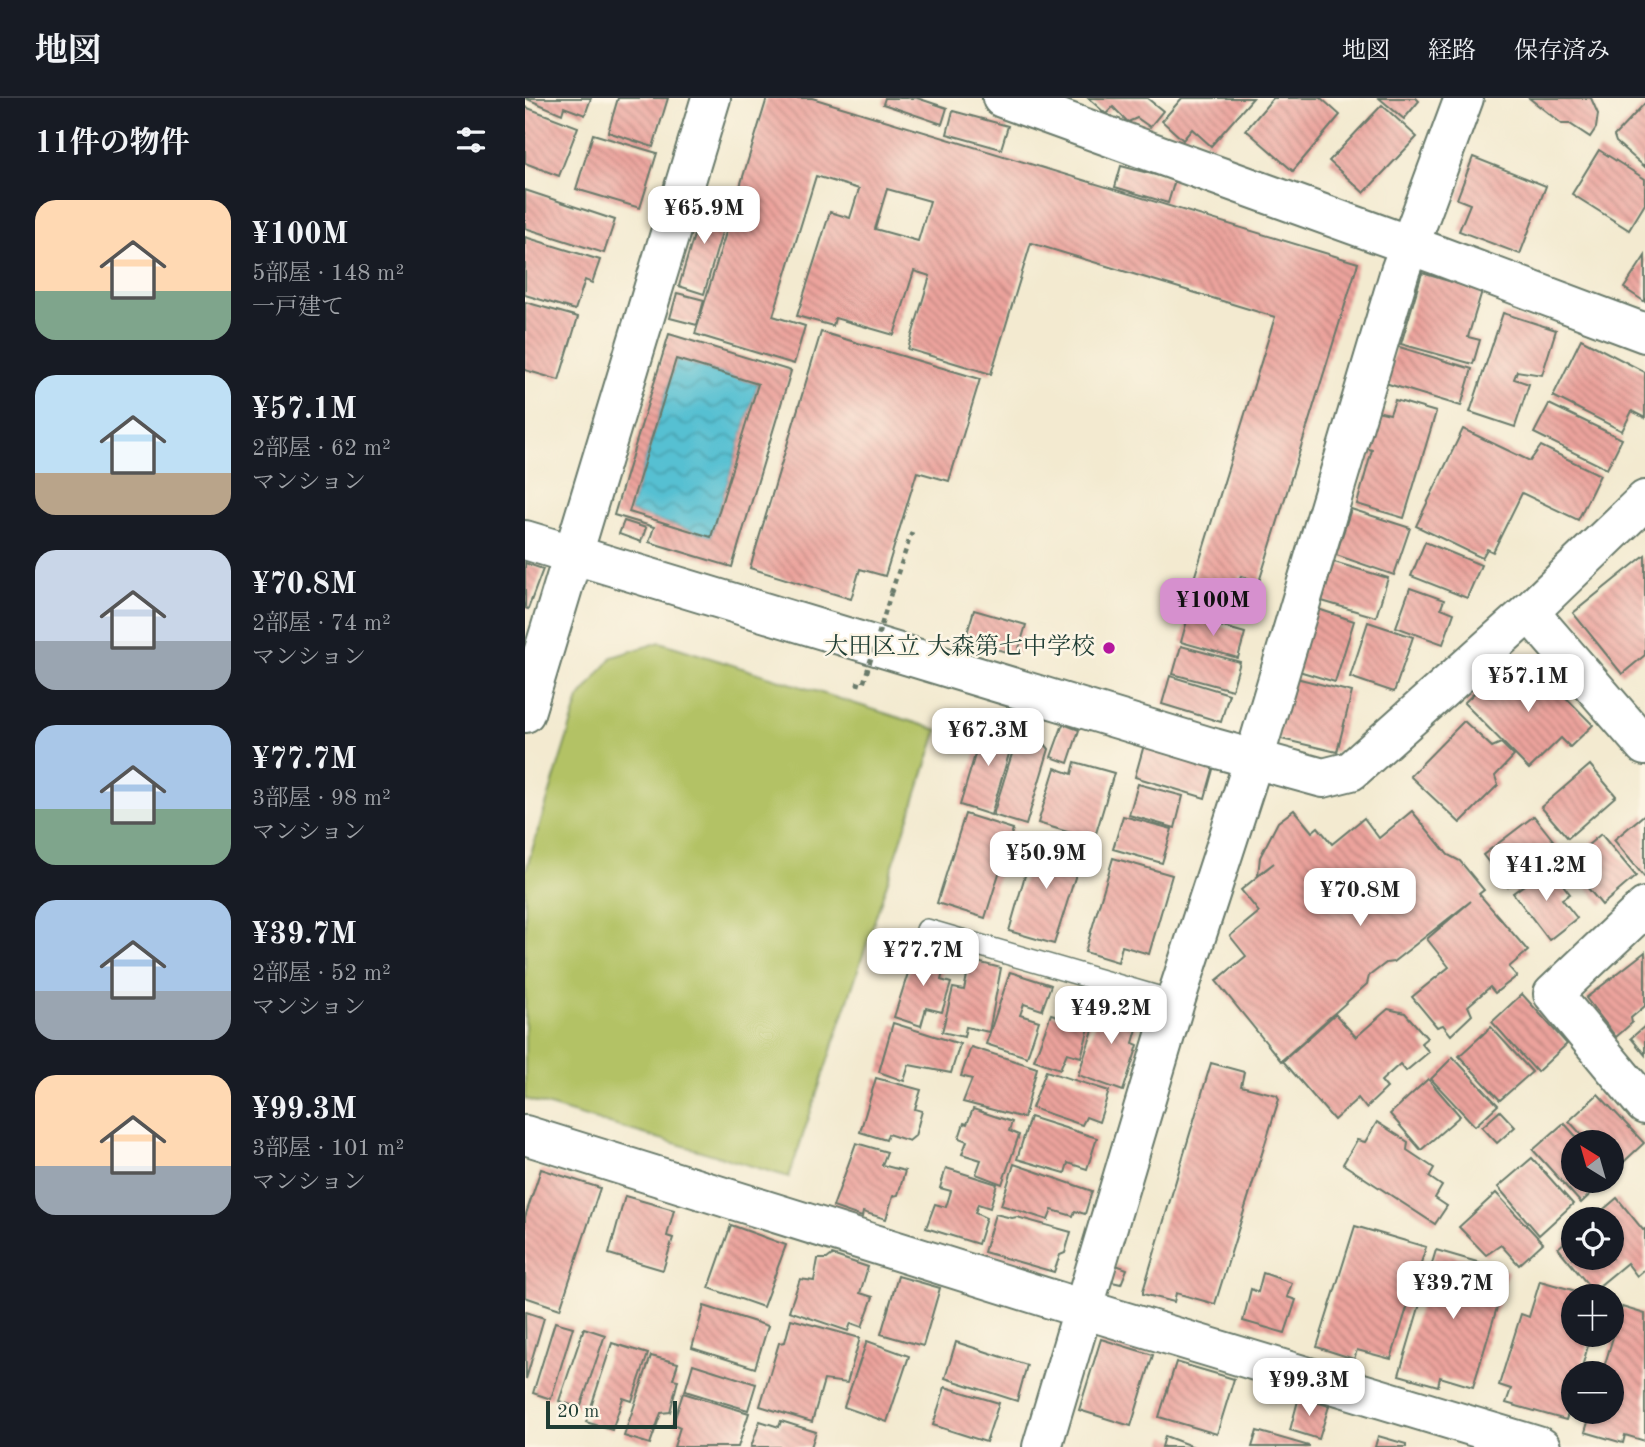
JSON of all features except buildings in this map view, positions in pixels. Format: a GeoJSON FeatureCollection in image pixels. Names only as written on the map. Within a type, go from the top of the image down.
{"type":"FeatureCollection","features":[{"type":"Feature","properties":{"kind":"street"},"geometry":{"type":"LineString","coordinates":[[525,713],[711,98]]}},
{"type":"Feature","properties":{"kind":"street"},"geometry":{"type":"LineString","coordinates":[[1002,98],[1054,106],[1645,333]]}},
{"type":"Feature","properties":{"kind":"street"},"geometry":{"type":"LineString","coordinates":[[1042,1447],[1175,1002],[1254,760],[1408,244],[1464,98]]}},
{"type":"Feature","properties":{"kind":"street"},"geometry":{"type":"LineString","coordinates":[[525,540],[1254,760],[1323,778],[1351,771],[1529,612],[1645,500]]}},
{"type":"Feature","properties":{"kind":"street"},"geometry":{"type":"LineString","coordinates":[[1529,612],[1645,746]]}},
{"type":"Feature","properties":{"kind":"street"},"geometry":{"type":"LineString","coordinates":[[1645,907],[1553,994],[1645,1105]]}},
{"type":"Feature","properties":{"kind":"street"},"geometry":{"type":"LineString","coordinates":[[525,1135],[1083,1309],[1541,1447]]}},
{"type":"Feature","properties":{"kind":"lane"},"geometry":{"type":"LineString","coordinates":[[927,930],[1175,1002]]}},
{"type":"Feature","properties":{"kind":"path"},"geometry":{"type":"LineString","coordinates":[[856,683],[863,685],[912,532]]}},
{"type":"Feature","properties":{"kind":"green space"},"geometry":{"type":"Polygon","coordinates":[[[660,642],[938,730],[789,1177],[525,1099],[525,873],[579,699],[612,657],[660,642]]]}},
{"type":"Feature","properties":{"kind":"water"},"geometry":{"type":"Polygon","coordinates":[[[676,359],[758,384],[711,537],[629,512],[676,359]]]}},
{"type":"Feature","properties":{"kind":"place","name":"大田区立 大森第七中学校"},"geometry":{"type":"Point","coordinates":[1109,648]}}]}
